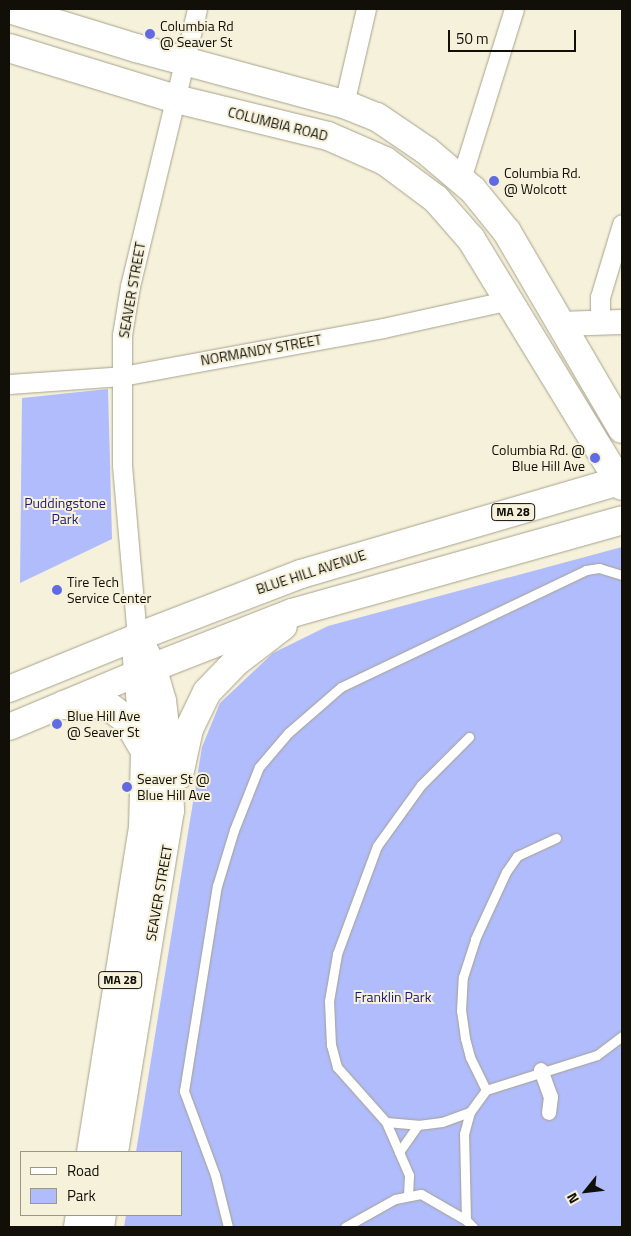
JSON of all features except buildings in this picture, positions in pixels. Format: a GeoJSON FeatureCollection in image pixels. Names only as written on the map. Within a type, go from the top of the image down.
{"type":"FeatureCollection","features":[{"type":"Feature","properties":{"kind":"main road"},"geometry":{"type":"LineString","coordinates":[[9,10],[136,48],[184,59],[344,104],[377,117],[461,179],[507,232],[622,429]]}},
{"type":"Feature","properties":{"kind":"main road","name":"COLUMBIA ROAD"},"geometry":{"type":"LineString","coordinates":[[9,48],[176,99],[328,136],[385,161],[449,211],[482,254],[621,482]]}},
{"type":"Feature","properties":{"kind":"main road","name":"BLUE HILL AVENUE"},"geometry":{"type":"LineString","coordinates":[[9,689],[301,574],[621,482]]}},
{"type":"Feature","properties":{"kind":"main road","name":"MA 28"},"geometry":{"type":"LineString","coordinates":[[169,831],[189,729],[208,692],[224,672],[262,639],[331,601],[622,520]]}},
{"type":"Feature","properties":{"kind":"main road"},"geometry":{"type":"LineString","coordinates":[[9,727],[262,623],[331,601]]}},
{"type":"Feature","properties":{"kind":"main road","name":"SEAVER STREET"},"geometry":{"type":"LineString","coordinates":[[114,1151],[169,831],[166,727],[144,670],[137,637]]}},
{"type":"Feature","properties":{"kind":"main road","name":"SEAVER STREET"},"geometry":{"type":"LineString","coordinates":[[91,1151],[139,862],[146,790],[144,670]]}},
{"type":"Feature","properties":{"kind":"main road"},"geometry":{"type":"LineString","coordinates":[[64,705],[91,702],[111,708],[128,720],[145,754]]}},
{"type":"Feature","properties":{"kind":"street","name":"SEAVER STREET"},"geometry":{"type":"LineString","coordinates":[[137,637],[122,466],[122,335],[130,286],[196,9]]}},
{"type":"Feature","properties":{"kind":"street"},"geometry":{"type":"LineString","coordinates":[[344,104],[366,9]]}},
{"type":"Feature","properties":{"kind":"street"},"geometry":{"type":"LineString","coordinates":[[461,179],[514,9]]}},
{"type":"Feature","properties":{"kind":"street"},"geometry":{"type":"LineString","coordinates":[[559,324],[612,323],[600,297],[622,224]]}},
{"type":"Feature","properties":{"kind":"street","name":"NORMANDY STREET"},"geometry":{"type":"LineString","coordinates":[[9,384],[122,376],[383,328],[510,300]]}},
{"type":"Feature","properties":{"kind":"street"},"geometry":{"type":"LineString","coordinates":[[541,1070],[550,1097],[549,1113]]}},
{"type":"Feature","properties":{"kind":"lane"},"geometry":{"type":"LineString","coordinates":[[228,1227],[214,1175],[184,1091],[217,886],[234,830],[259,767],[288,732],[341,687],[586,570],[599,568],[622,575]]}},
{"type":"Feature","properties":{"kind":"lane"},"geometry":{"type":"LineString","coordinates":[[408,1195],[409,1175],[386,1122],[337,1067],[331,1044],[329,1001],[337,954],[377,846],[421,785],[469,737]]}},
{"type":"Feature","properties":{"kind":"lane"},"geometry":{"type":"LineString","coordinates":[[486,1090],[470,1057],[465,1038],[461,1011],[463,978],[475,939],[506,872],[517,856],[556,838]]}},
{"type":"Feature","properties":{"kind":"lane"},"geometry":{"type":"LineString","coordinates":[[466,1220],[464,1134],[470,1112],[486,1090],[541,1070],[575,1064],[597,1055],[622,1036]]}},
{"type":"Feature","properties":{"kind":"lane"},"geometry":{"type":"LineString","coordinates":[[386,1122],[418,1125],[442,1122],[470,1112]]}},
{"type":"Feature","properties":{"kind":"lane"},"geometry":{"type":"LineString","coordinates":[[398,1152],[418,1125]]}},
{"type":"Feature","properties":{"kind":"lane"},"geometry":{"type":"LineString","coordinates":[[345,1227],[408,1195],[421,1194],[466,1220],[473,1227]]}},
{"type":"Feature","properties":{"kind":"green space","name":"Puddingstone Park"},"geometry":{"type":"Polygon","coordinates":[[[108,389],[112,539],[20,583],[22,398],[108,389]]]}},
{"type":"Feature","properties":{"kind":"green space","name":"Franklin Park"},"geometry":{"type":"Polygon","coordinates":[[[622,547],[622,1227],[124,1227],[126,1216],[182,1216],[182,1151],[136,1151],[202,747],[220,703],[273,653],[328,626],[622,547]]]}},
{"type":"Feature","properties":{"kind":"place","name":"Columbia Rd @ Seaver St"},"geometry":{"type":"Point","coordinates":[150,34]}},
{"type":"Feature","properties":{"kind":"place","name":"Columbia Rd. @ Wolcott"},"geometry":{"type":"Point","coordinates":[494,181]}},
{"type":"Feature","properties":{"kind":"place","name":"Columbia Rd. @ Blue Hill Ave"},"geometry":{"type":"Point","coordinates":[595,458]}},
{"type":"Feature","properties":{"kind":"place","name":"Tire Tech Service Center"},"geometry":{"type":"Point","coordinates":[57,590]}},
{"type":"Feature","properties":{"kind":"place","name":"Blue Hill Ave @ Seaver St"},"geometry":{"type":"Point","coordinates":[57,724]}},
{"type":"Feature","properties":{"kind":"place","name":"Seaver St @ Blue Hill Ave"},"geometry":{"type":"Point","coordinates":[127,787]}}]}
